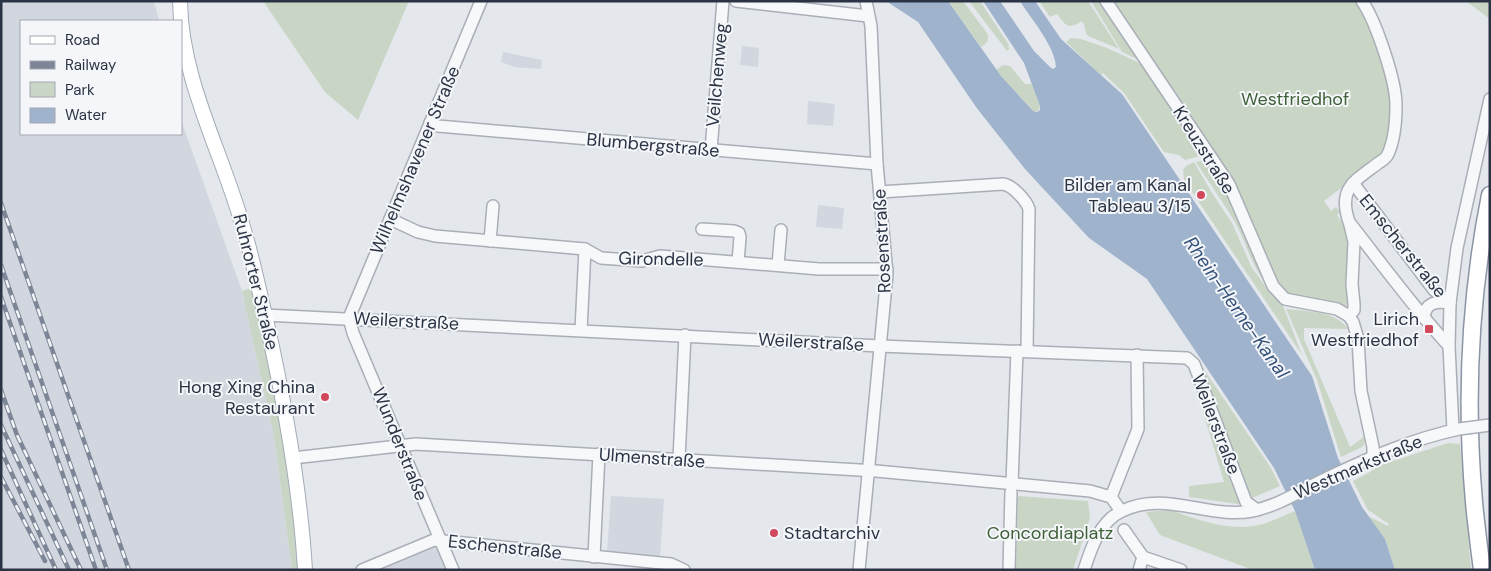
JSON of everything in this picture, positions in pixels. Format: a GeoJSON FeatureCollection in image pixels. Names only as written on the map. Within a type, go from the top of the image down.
{"type":"FeatureCollection","features":[{"type":"Feature","properties":{"kind":"highway"},"geometry":{"type":"LineString","coordinates":[[1482,570],[1474,502],[1470,401],[1472,338],[1478,275],[1490,195]]}},
{"type":"Feature","properties":{"kind":"main road","name":"Ruhrorter Straße"},"geometry":{"type":"LineString","coordinates":[[180,1],[182,20]]}},
{"type":"Feature","properties":{"kind":"main road","name":"Ruhrorter Straße"},"geometry":{"type":"LineString","coordinates":[[182,23],[184,45],[190,73],[238,210],[265,315],[293,458],[305,570]]}},
{"type":"Feature","properties":{"kind":"street","name":"Wilhelmshavener Straße"},"geometry":{"type":"LineString","coordinates":[[349,318],[481,1]]}},
{"type":"Feature","properties":{"kind":"street","name":"Veilchenweg"},"geometry":{"type":"LineString","coordinates":[[711,150],[723,1]]}},
{"type":"Feature","properties":{"kind":"street"},"geometry":{"type":"LineString","coordinates":[[736,1],[868,16]]}},
{"type":"Feature","properties":{"kind":"street","name":"Rosenstraße"},"geometry":{"type":"LineString","coordinates":[[859,570],[887,269],[877,164],[871,26],[866,1]]}},
{"type":"Feature","properties":{"kind":"street","name":"Kreuzstraße"},"geometry":{"type":"LineString","coordinates":[[1106,1],[1229,184],[1273,286],[1285,299],[1337,309],[1349,316]]}},
{"type":"Feature","properties":{"kind":"street","name":"Emscherstraße"},"geometry":{"type":"LineString","coordinates":[[1362,1],[1372,20],[1390,70],[1396,104],[1392,142],[1387,156],[1353,183],[1348,188],[1344,198],[1354,242],[1352,284],[1354,310],[1349,316],[1354,322],[1357,332],[1361,390],[1373,447],[1373,457]]}},
{"type":"Feature","properties":{"kind":"street"},"geometry":{"type":"LineString","coordinates":[[1456,430],[1449,346],[1450,303],[1457,248],[1490,99]]}},
{"type":"Feature","properties":{"kind":"street","name":"Blumbergstraße"},"geometry":{"type":"LineString","coordinates":[[430,123],[438,126],[877,164]]}},
{"type":"Feature","properties":{"kind":"street","name":"Emscherstraße"},"geometry":{"type":"LineString","coordinates":[[1353,183],[1434,290],[1450,303]]}},
{"type":"Feature","properties":{"kind":"street"},"geometry":{"type":"LineString","coordinates":[[880,192],[1006,184],[1027,204],[1029,209],[1022,351],[1012,487],[1009,570]]}},
{"type":"Feature","properties":{"kind":"street"},"geometry":{"type":"LineString","coordinates":[[490,241],[493,206]]}},
{"type":"Feature","properties":{"kind":"street","name":"Girondelle"},"geometry":{"type":"LineString","coordinates":[[390,219],[418,232],[430,235],[586,250],[601,258],[642,262],[660,256],[825,269],[887,269]]}},
{"type":"Feature","properties":{"kind":"street","name":"Emscherstraße"},"geometry":{"type":"LineString","coordinates":[[1349,220],[1424,318],[1449,346]]}},
{"type":"Feature","properties":{"kind":"street","name":"Girondelle"},"geometry":{"type":"LineString","coordinates":[[702,228],[739,233],[738,262]]}},
{"type":"Feature","properties":{"kind":"street"},"geometry":{"type":"LineString","coordinates":[[778,265],[782,230]]}},
{"type":"Feature","properties":{"kind":"street"},"geometry":{"type":"LineString","coordinates":[[581,330],[586,250]]}},
{"type":"Feature","properties":{"kind":"street","name":"Emscherstraße"},"geometry":{"type":"LineString","coordinates":[[1424,318],[1426,308],[1431,304],[1438,302],[1450,303]]}},
{"type":"Feature","properties":{"kind":"street","name":"Weilerstraße"},"geometry":{"type":"LineString","coordinates":[[265,315],[880,346],[1184,358],[1192,361],[1246,502],[1257,510]]}},
{"type":"Feature","properties":{"kind":"street","name":"Wunderstraße"},"geometry":{"type":"LineString","coordinates":[[349,318],[353,333],[453,570]]}},
{"type":"Feature","properties":{"kind":"street"},"geometry":{"type":"LineString","coordinates":[[679,460],[684,336]]}},
{"type":"Feature","properties":{"kind":"street"},"geometry":{"type":"LineString","coordinates":[[1121,511],[1111,497],[1138,429],[1137,355]]}},
{"type":"Feature","properties":{"kind":"street","name":"Westmarkstraße"},"geometry":{"type":"LineString","coordinates":[[1257,510],[1347,468],[1417,440],[1456,430],[1490,425]]}},
{"type":"Feature","properties":{"kind":"street","name":"Ulmenstraße"},"geometry":{"type":"LineString","coordinates":[[293,458],[416,444],[869,471],[1012,487],[1090,491],[1111,497]]}},
{"type":"Feature","properties":{"kind":"street"},"geometry":{"type":"LineString","coordinates":[[594,557],[599,454]]}},
{"type":"Feature","properties":{"kind":"street"},"geometry":{"type":"LineString","coordinates":[[1084,570],[1096,537],[1110,520],[1121,511],[1147,503],[1163,502],[1222,512],[1257,510]]}},
{"type":"Feature","properties":{"kind":"street"},"geometry":{"type":"LineString","coordinates":[[1124,530],[1143,557],[1180,570]]}},
{"type":"Feature","properties":{"kind":"street","name":"Eschenstraße"},"geometry":{"type":"LineString","coordinates":[[362,570],[432,540],[671,564],[684,570]]}},
{"type":"Feature","properties":{"kind":"street"},"geometry":{"type":"LineString","coordinates":[[1139,570],[1143,557]]}},
{"type":"Feature","properties":{"kind":"shaded area"},"geometry":{"type":"Polygon","coordinates":[[[1,1],[154,1],[159,20],[20,20],[20,135],[182,135],[182,123],[242,291],[274,436],[292,570],[1,570],[1,1]]]}},
{"type":"Feature","properties":{"kind":"shaded area"},"geometry":{"type":"Polygon","coordinates":[[[742,46],[759,48],[758,67],[740,65],[742,46]]]}},
{"type":"Feature","properties":{"kind":"shaded area"},"geometry":{"type":"Polygon","coordinates":[[[503,52],[542,60],[541,69],[515,67],[501,62],[503,52]]]}},
{"type":"Feature","properties":{"kind":"shaded area"},"geometry":{"type":"Polygon","coordinates":[[[808,101],[835,104],[833,126],[807,124],[808,101]]]}},
{"type":"Feature","properties":{"kind":"shaded area"},"geometry":{"type":"Polygon","coordinates":[[[818,205],[844,208],[842,229],[816,227],[818,205]]]}},
{"type":"Feature","properties":{"kind":"shaded area"},"geometry":{"type":"Polygon","coordinates":[[[611,496],[664,499],[660,556],[607,553],[611,496]]]}},
{"type":"Feature","properties":{"kind":"shaded area"},"geometry":{"type":"Polygon","coordinates":[[[436,546],[446,570],[380,570],[436,546]]]}},
{"type":"Feature","properties":{"kind":"green space"},"geometry":{"type":"Polygon","coordinates":[[[263,1],[409,1],[358,120],[325,92],[263,1]]]}},
{"type":"Feature","properties":{"kind":"green space"},"geometry":{"type":"Polygon","coordinates":[[[948,1],[963,1],[988,35],[988,40],[984,45],[981,47],[948,1]]]}},
{"type":"Feature","properties":{"kind":"green space"},"geometry":{"type":"Polygon","coordinates":[[[969,1],[980,1],[1009,45],[1008,47],[1010,48],[1007,51],[969,1]]]}},
{"type":"Feature","properties":{"kind":"green space"},"geometry":{"type":"Polygon","coordinates":[[[1039,1],[1088,1],[1119,49],[1088,36],[1082,21],[1070,26],[1065,24],[1057,14],[1050,17],[1039,1]]]}},
{"type":"Feature","properties":{"kind":"green space"},"geometry":{"type":"Polygon","coordinates":[[[1091,1],[1103,1],[1139,60],[1122,52],[1091,1]]]}},
{"type":"Feature","properties":{"kind":"green space","name":"Westfriedhof"},"geometry":{"type":"Polygon","coordinates":[[[1110,1],[1359,1],[1371,22],[1395,105],[1385,155],[1324,201],[1331,211],[1336,207],[1340,212],[1337,215],[1347,229],[1351,239],[1349,308],[1336,302],[1293,295],[1283,290],[1277,284],[1255,236],[1110,1]]]}},
{"type":"Feature","properties":{"kind":"green space"},"geometry":{"type":"Polygon","coordinates":[[[1466,1],[1490,1],[1490,19],[1466,1]]]}},
{"type":"Feature","properties":{"kind":"green space"},"geometry":{"type":"Polygon","coordinates":[[[1071,38],[1081,39],[1107,48],[1142,64],[1204,155],[1185,160],[1179,155],[1164,152],[1124,93],[1103,73],[1101,75],[1066,42],[1071,38]]]}},
{"type":"Feature","properties":{"kind":"green space"},"geometry":{"type":"Polygon","coordinates":[[[1003,65],[1010,66],[1025,84],[1032,84],[1040,106],[1038,111],[1033,111],[996,70],[1003,65]]]}},
{"type":"Feature","properties":{"kind":"green space"},"geometry":{"type":"Polygon","coordinates":[[[1205,160],[1210,162],[1276,294],[1256,269],[1236,224],[1196,162],[1205,160]]]}},
{"type":"Feature","properties":{"kind":"green space"},"geometry":{"type":"Polygon","coordinates":[[[1194,162],[1232,223],[1252,268],[1284,308],[1302,355],[1184,180],[1183,170],[1194,162]]]}},
{"type":"Feature","properties":{"kind":"green space"},"geometry":{"type":"Polygon","coordinates":[[[254,287],[288,459],[299,570],[292,570],[274,436],[242,291],[254,287]]]}},
{"type":"Feature","properties":{"kind":"green space"},"geometry":{"type":"Polygon","coordinates":[[[1287,309],[1328,315],[1336,318],[1349,329],[1304,328],[1304,339],[1350,447],[1365,436],[1362,447],[1341,457],[1317,380],[1287,309]]]}},
{"type":"Feature","properties":{"kind":"green space"},"geometry":{"type":"Polygon","coordinates":[[[1194,355],[1271,468],[1280,486],[1238,504],[1189,497],[1189,486],[1224,482],[1189,365],[1194,355]]]}},
{"type":"Feature","properties":{"kind":"green space"},"geometry":{"type":"Polygon","coordinates":[[[1448,443],[1460,444],[1471,570],[1395,570],[1385,539],[1368,516],[1388,526],[1389,524],[1368,510],[1353,481],[1378,466],[1448,443]]]}},
{"type":"Feature","properties":{"kind":"green space","name":"Concordiaplatz"},"geometry":{"type":"Polygon","coordinates":[[[1018,496],[1088,501],[1090,518],[1073,570],[1016,570],[1018,496]]]}},
{"type":"Feature","properties":{"kind":"green space"},"geometry":{"type":"Polygon","coordinates":[[[1171,510],[1212,523],[1233,527],[1264,524],[1295,511],[1315,570],[1253,570],[1160,535],[1146,512],[1171,510]]]}},
{"type":"Feature","properties":{"kind":"water","name":"Rhein-Herne-Kanal"},"geometry":{"type":"Polygon","coordinates":[[[886,1],[948,1],[1001,76],[1033,111],[1037,112],[1040,110],[1040,106],[1024,63],[983,1],[1000,1],[1034,51],[1053,69],[1056,67],[1052,50],[1020,1],[1035,1],[1061,39],[1122,94],[1312,376],[1338,458],[1362,507],[1385,539],[1395,570],[1315,570],[1295,511],[1274,468],[1147,279],[1089,238],[1025,169],[976,107],[918,22],[886,1]]]}},
{"type":"Feature","properties":{"kind":"railway"},"geometry":{"type":"LineString","coordinates":[[1,203],[129,570]]}},
{"type":"Feature","properties":{"kind":"railway"},"geometry":{"type":"LineString","coordinates":[[1,265],[107,570]]}},
{"type":"Feature","properties":{"kind":"railway"},"geometry":{"type":"LineString","coordinates":[[1,297],[96,570]]}},
{"type":"Feature","properties":{"kind":"railway"},"geometry":{"type":"LineString","coordinates":[[1,390],[17,435],[81,570]]}},
{"type":"Feature","properties":{"kind":"railway"},"geometry":{"type":"LineString","coordinates":[[1,425],[69,570]]}},
{"type":"Feature","properties":{"kind":"railway"},"geometry":{"type":"LineString","coordinates":[[1,450],[56,570]]}},
{"type":"Feature","properties":{"kind":"railway"},"geometry":{"type":"LineString","coordinates":[[1,477],[45,561]]}},
{"type":"Feature","properties":{"kind":"place","name":"Bilder am Kanal Tableau 3/15"},"geometry":{"type":"Point","coordinates":[1201,195]}},
{"type":"Feature","properties":{"kind":"place","name":"Lirich Westfriedhof"},"geometry":{"type":"Point","coordinates":[1429,329]}},
{"type":"Feature","properties":{"kind":"place","name":"Hong Xing China Restaurant"},"geometry":{"type":"Point","coordinates":[325,397]}},
{"type":"Feature","properties":{"kind":"place","name":"Stadtarchiv"},"geometry":{"type":"Point","coordinates":[774,533]}}]}
